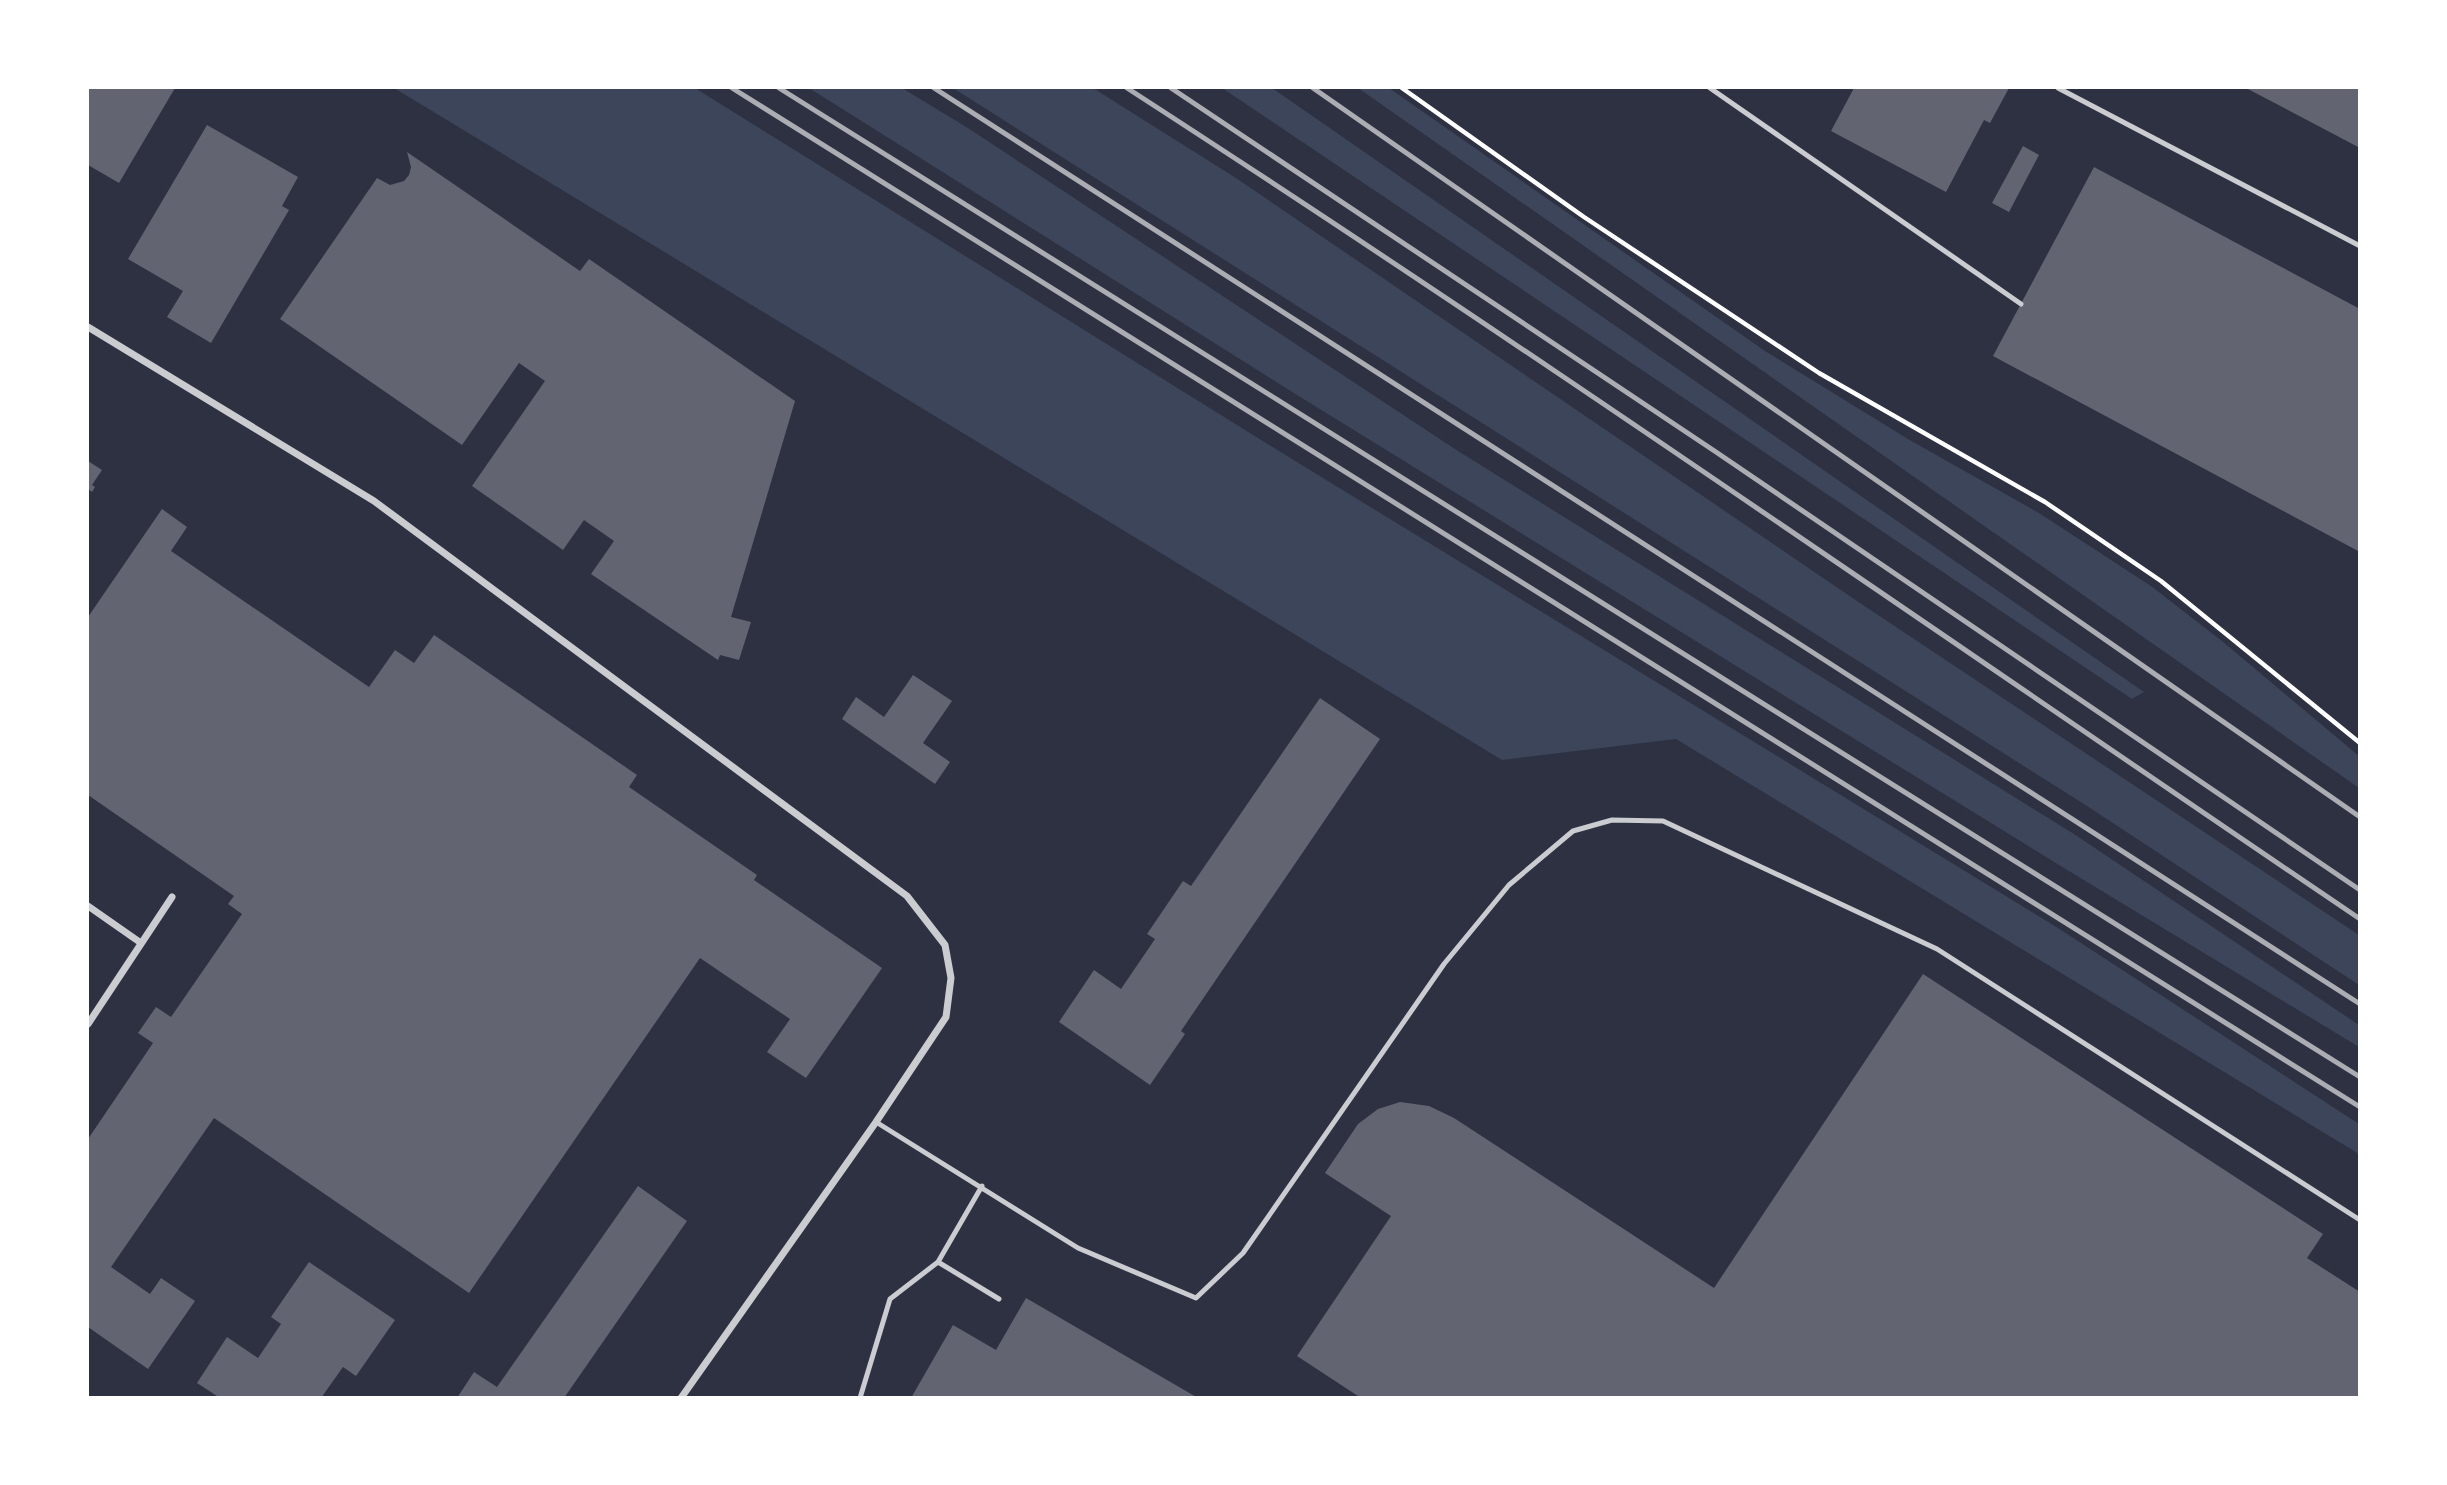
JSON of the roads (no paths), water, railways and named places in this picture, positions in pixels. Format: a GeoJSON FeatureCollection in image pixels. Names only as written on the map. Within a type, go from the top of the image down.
{"type":"FeatureCollection","features":[{"type":"Feature","properties":{"kind":"street"},"geometry":{"type":"LineString","coordinates":[[88,327],[374,501],[907,895],[945,945],[951,978],[946,1017],[876,1122],[681,1398]]}},
{"type":"Feature","properties":{"kind":"street"},"geometry":{"type":"LineString","coordinates":[[88,1024],[172,897]]}},
{"type":"Feature","properties":{"kind":"street"},"geometry":{"type":"LineString","coordinates":[[88,906],[141,943]]}},
{"type":"Feature","properties":{"kind":"lane"},"geometry":{"type":"LineString","coordinates":[[1710,88],[2021,304]]}},
{"type":"Feature","properties":{"kind":"lane"},"geometry":{"type":"LineString","coordinates":[[2058,88],[2070,90],[2360,246]]}},
{"type":"Feature","properties":{"kind":"lane"},"geometry":{"type":"LineString","coordinates":[[876,1122],[1078,1248],[1196,1298],[1243,1253],[1444,964],[1509,885],[1573,831],[1612,820],[1650,820],[1663,821],[1937,949],[2360,1220]]}},
{"type":"Feature","properties":{"kind":"lane"},"geometry":{"type":"LineString","coordinates":[[860,1398],[890,1299],[938,1262],[982,1186]]}},
{"type":"Feature","properties":{"kind":"lane"},"geometry":{"type":"LineString","coordinates":[[938,1262],[999,1299]]}},
{"type":"Feature","properties":{"kind":"railway"},"geometry":{"type":"LineString","coordinates":[[732,88],[2360,1107]]}},
{"type":"Feature","properties":{"kind":"railway"},"geometry":{"type":"LineString","coordinates":[[779,88],[2360,1077]]}},
{"type":"Feature","properties":{"kind":"railway"},"geometry":{"type":"LineString","coordinates":[[934,88],[2360,1004]]}},
{"type":"Feature","properties":{"kind":"railway"},"geometry":{"type":"LineString","coordinates":[[1127,88],[1592,396],[2360,919]]}},
{"type":"Feature","properties":{"kind":"railway"},"geometry":{"type":"LineString","coordinates":[[1171,88],[1716,452],[2360,890]]}},
{"type":"Feature","properties":{"kind":"railway"},"geometry":{"type":"LineString","coordinates":[[1313,88],[2360,817]]}}]}
